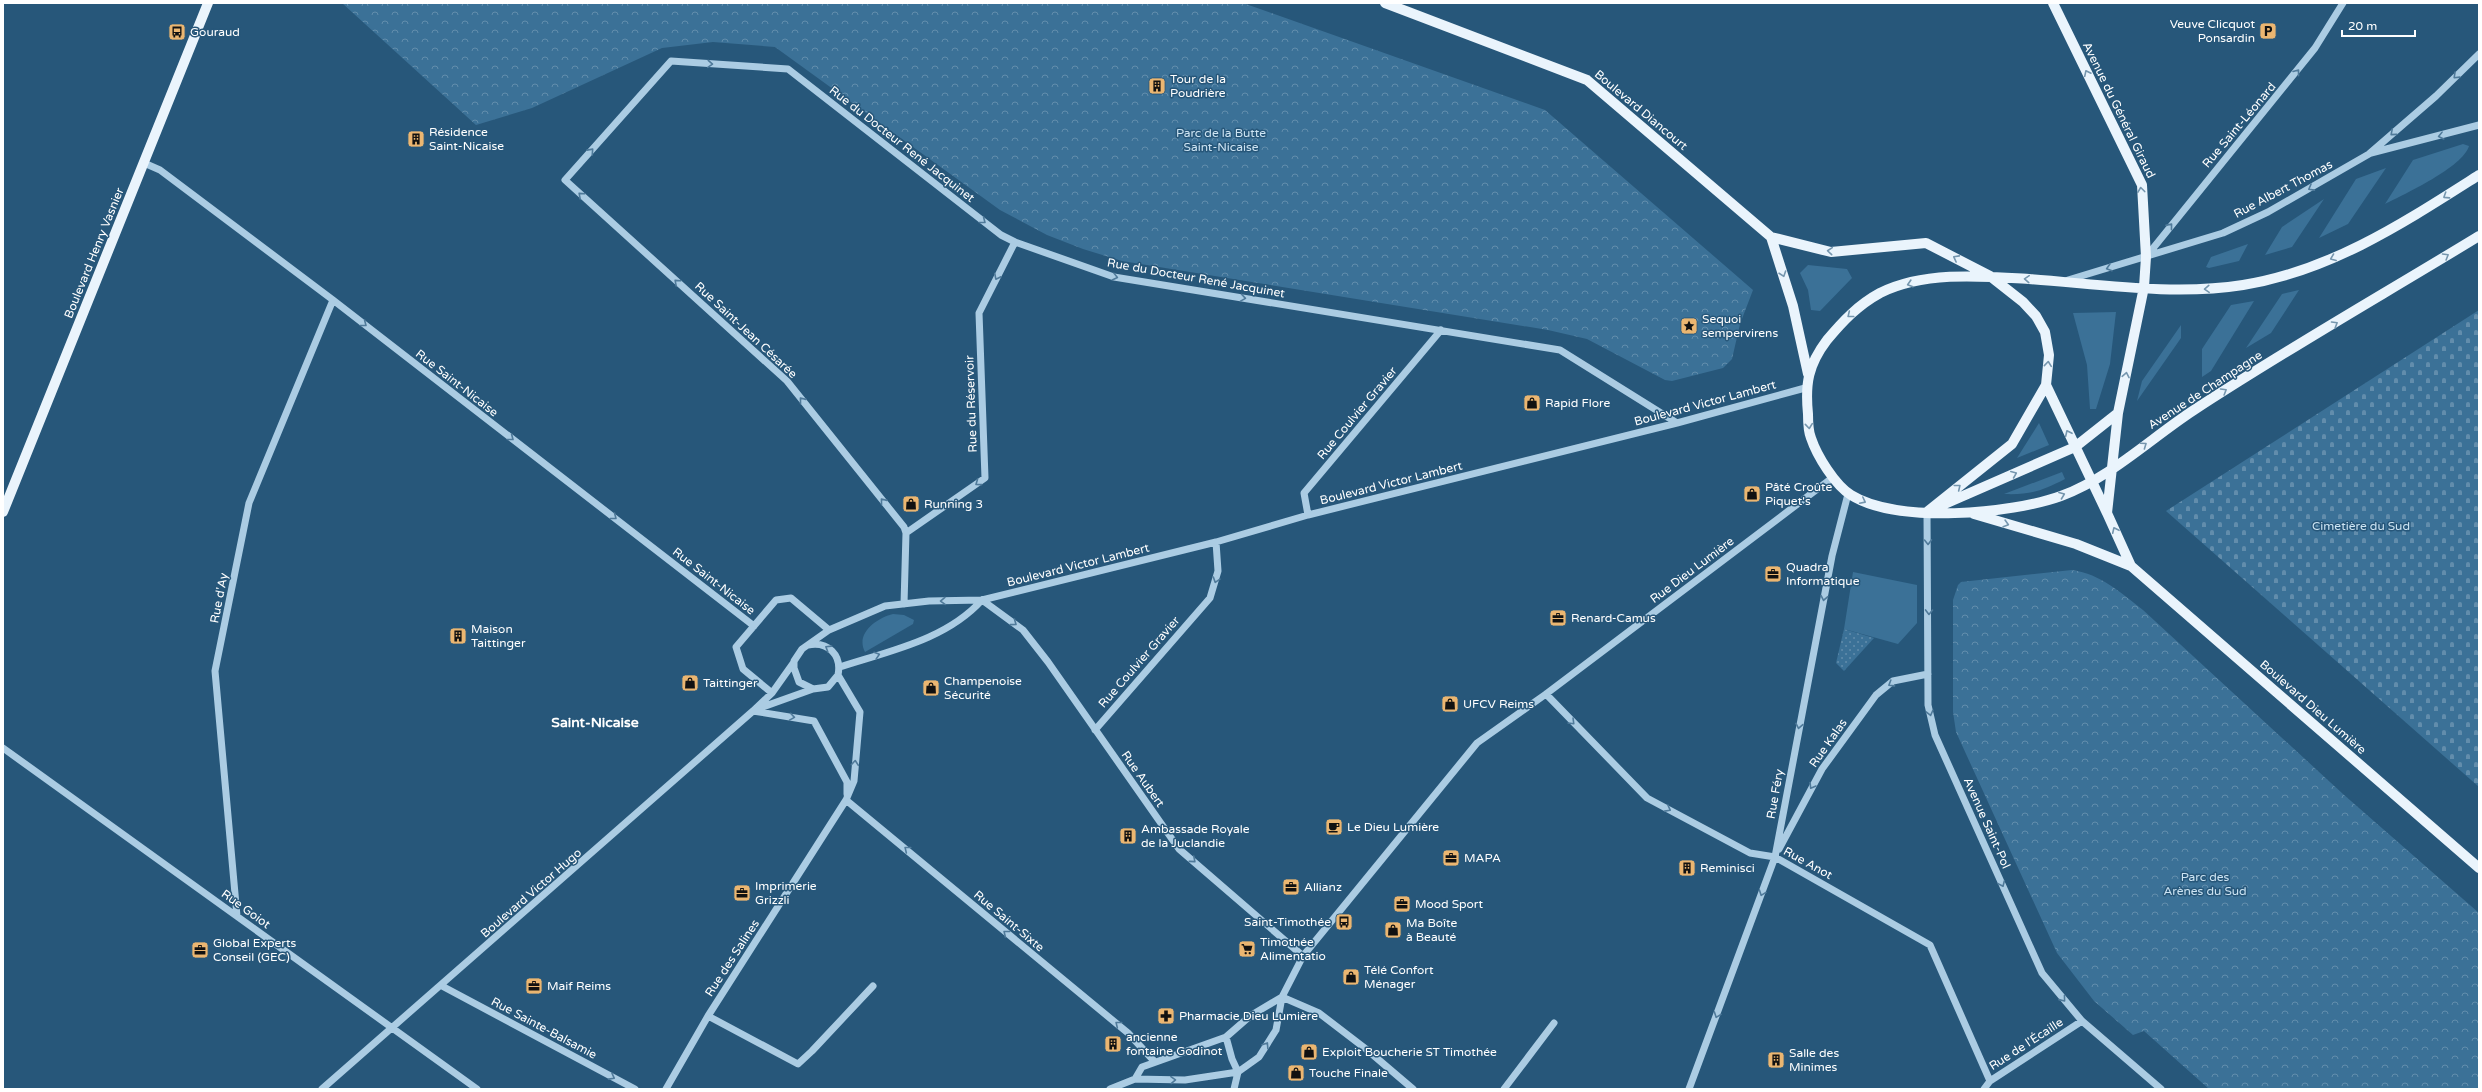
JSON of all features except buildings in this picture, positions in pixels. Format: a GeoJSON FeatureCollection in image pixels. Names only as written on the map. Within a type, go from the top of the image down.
{"type":"FeatureCollection","features":[{"type":"Feature","properties":{"kind":"main road","name":"Boulevard Henry Vasnier"},"geometry":{"type":"LineString","coordinates":[[3,512],[208,3]]}},
{"type":"Feature","properties":{"kind":"main road","name":"Boulevard Diancourt"},"geometry":{"type":"LineString","coordinates":[[1385,3],[1587,80],[1770,237],[1831,252],[1926,243],[1990,276]]}},
{"type":"Feature","properties":{"kind":"main road","name":"Avenue du Général Giraud"},"geometry":{"type":"LineString","coordinates":[[2053,3],[2142,186],[2146,257],[2144,287],[2118,413],[2106,513]]}},
{"type":"Feature","properties":{"kind":"main road"},"geometry":{"type":"LineString","coordinates":[[1808,374],[1820,349],[1847,316],[1882,293],[1918,282],[1990,276],[2144,287],[2209,289],[2246,285],[2288,274],[2359,247],[2479,174]]}},
{"type":"Feature","properties":{"kind":"main road","name":"Avenue de Champagne"},"geometry":{"type":"LineString","coordinates":[[1808,374],[1805,388],[1810,436],[1832,478],[1848,494],[1876,508],[1927,512],[1968,513],[2029,506],[2065,494],[2112,468],[2198,408],[2479,236]]}},
{"type":"Feature","properties":{"kind":"main road"},"geometry":{"type":"LineString","coordinates":[[1770,237],[1789,294],[1808,374]]}},
{"type":"Feature","properties":{"kind":"main road"},"geometry":{"type":"LineString","coordinates":[[1927,512],[2012,444],[2046,385],[2049,355],[2045,332],[2036,316],[2023,302],[1990,276]]}},
{"type":"Feature","properties":{"kind":"main road"},"geometry":{"type":"LineString","coordinates":[[2046,385],[2131,566]]}},
{"type":"Feature","properties":{"kind":"main road"},"geometry":{"type":"LineString","coordinates":[[1927,512],[2076,447],[2118,413]]}},
{"type":"Feature","properties":{"kind":"main road"},"geometry":{"type":"LineString","coordinates":[[1968,513],[2076,544],[2131,566]]}},
{"type":"Feature","properties":{"kind":"main road","name":"Boulevard Dieu Lumière"},"geometry":{"type":"LineString","coordinates":[[2131,566],[2479,868]]}},
{"type":"Feature","properties":{"kind":"street","name":"Rue Saint-Léonard"},"geometry":{"type":"LineString","coordinates":[[2146,257],[2315,48],[2343,3]]}},
{"type":"Feature","properties":{"kind":"street","name":"Rue Albert Thomas"},"geometry":{"type":"LineString","coordinates":[[2064,282],[2223,233],[2268,212],[2369,154],[2436,96],[2479,54]]}},
{"type":"Feature","properties":{"kind":"street","name":"Rue du Docteur René Jacquinet"},"geometry":{"type":"LineString","coordinates":[[565,180],[671,61],[788,69],[1001,235],[1015,242],[1114,277],[1560,350],[1677,423]]}},
{"type":"Feature","properties":{"kind":"street"},"geometry":{"type":"LineString","coordinates":[[2369,154],[2479,125]]}},
{"type":"Feature","properties":{"kind":"street","name":"Rue Saint-Nicaise"},"geometry":{"type":"LineString","coordinates":[[144,163],[160,170],[333,300],[754,626]]}},
{"type":"Feature","properties":{"kind":"street","name":"Rue Saint-Jean Césarée"},"geometry":{"type":"LineString","coordinates":[[565,180],[787,380],[904,527],[906,533]]}},
{"type":"Feature","properties":{"kind":"street","name":"Rue du Réservoir"},"geometry":{"type":"LineString","coordinates":[[906,533],[985,478],[979,313],[1015,242]]}},
{"type":"Feature","properties":{"kind":"street","name":"Rue d'Ay"},"geometry":{"type":"LineString","coordinates":[[237,916],[216,671],[249,503],[333,300]]}},
{"type":"Feature","properties":{"kind":"street","name":"Rue Coulvier Gravier"},"geometry":{"type":"LineString","coordinates":[[1308,515],[1304,493],[1441,330]]}},
{"type":"Feature","properties":{"kind":"street","name":"Boulevard Victor Lambert"},"geometry":{"type":"LineString","coordinates":[[808,645],[829,630],[885,606],[928,601],[982,600],[1216,542],[1308,515],[1677,423],[1805,388]]}},
{"type":"Feature","properties":{"kind":"street","name":"Rue Dieu Lumière"},"geometry":{"type":"LineString","coordinates":[[1238,1072],[1259,1057],[1276,1030],[1282,997],[1303,956],[1477,743],[1546,694],[1832,478]]}},
{"type":"Feature","properties":{"kind":"street","name":"Rue Féry"},"geometry":{"type":"LineString","coordinates":[[1689,1089],[1776,857],[1832,556],[1848,494]]}},
{"type":"Feature","properties":{"kind":"street","name":"Avenue Saint-Pol"},"geometry":{"type":"LineString","coordinates":[[1927,512],[1928,705],[1938,742],[2042,973],[2082,1021],[2161,1089]]}},
{"type":"Feature","properties":{"kind":"street"},"geometry":{"type":"LineString","coordinates":[[904,604],[906,533]]}},
{"type":"Feature","properties":{"kind":"street","name":"Rue Coulvier Gravier"},"geometry":{"type":"LineString","coordinates":[[1095,730],[1210,598],[1218,571],[1216,542]]}},
{"type":"Feature","properties":{"kind":"street"},"geometry":{"type":"LineString","coordinates":[[772,693],[743,669],[736,647],[776,600],[791,598],[829,630]]}},
{"type":"Feature","properties":{"kind":"street"},"geometry":{"type":"LineString","coordinates":[[840,667],[925,638],[951,627],[968,616],[982,600]]}},
{"type":"Feature","properties":{"kind":"street","name":"Rue Aubert"},"geometry":{"type":"LineString","coordinates":[[982,600],[1023,630],[1048,662],[1179,849],[1303,956]]}},
{"type":"Feature","properties":{"kind":"street"},"geometry":{"type":"LineString","coordinates":[[753,711],[813,689],[828,687],[838,675],[840,667],[838,659],[829,647],[815,644],[808,645],[802,649],[794,661],[794,668],[799,682],[813,689]]}},
{"type":"Feature","properties":{"kind":"street","name":"Boulevard Victor Hugo"},"geometry":{"type":"LineString","coordinates":[[322,1089],[392,1027],[442,986],[753,711],[772,693],[794,661]]}},
{"type":"Feature","properties":{"kind":"street","name":"Rue Kalas"},"geometry":{"type":"LineString","coordinates":[[1776,857],[1822,769],[1876,695],[1893,681],[1928,674]]}},
{"type":"Feature","properties":{"kind":"street","name":"Rue des Salines"},"geometry":{"type":"LineString","coordinates":[[666,1089],[708,1016],[846,800],[854,781],[860,712],[838,675]]}},
{"type":"Feature","properties":{"kind":"street","name":"Rue Anot"},"geometry":{"type":"LineString","coordinates":[[1546,694],[1647,798],[1750,853],[1776,857],[1930,945],[1990,1081]]}},
{"type":"Feature","properties":{"kind":"street"},"geometry":{"type":"LineString","coordinates":[[753,711],[814,721],[847,782],[846,800]]}},
{"type":"Feature","properties":{"kind":"street","name":"Rue Goiot"},"geometry":{"type":"LineString","coordinates":[[3,748],[477,1089]]}},
{"type":"Feature","properties":{"kind":"street","name":"Rue Saint-Sixte"},"geometry":{"type":"LineString","coordinates":[[846,800],[1128,1033],[1155,1062]]}},
{"type":"Feature","properties":{"kind":"street","name":"Rue Sainte-Balsamie"},"geometry":{"type":"LineString","coordinates":[[442,986],[635,1089]]}},
{"type":"Feature","properties":{"kind":"street"},"geometry":{"type":"LineString","coordinates":[[708,1016],[798,1064],[873,986]]}},
{"type":"Feature","properties":{"kind":"street"},"geometry":{"type":"LineString","coordinates":[[1135,1079],[1142,1067],[1226,1037],[1250,1016],[1282,997],[1319,1013],[1366,1049],[1413,1089]]}},
{"type":"Feature","properties":{"kind":"street","name":"Rue de l'Écaille"},"geometry":{"type":"LineString","coordinates":[[1984,1089],[1990,1081],[2082,1021]]}},
{"type":"Feature","properties":{"kind":"street"},"geometry":{"type":"LineString","coordinates":[[1504,1089],[1554,1023]]}},
{"type":"Feature","properties":{"kind":"street"},"geometry":{"type":"LineString","coordinates":[[1226,1037],[1232,1059],[1238,1072],[1234,1089]]}},
{"type":"Feature","properties":{"kind":"street"},"geometry":{"type":"LineString","coordinates":[[1110,1089],[1135,1079],[1185,1080],[1238,1072]]}},
{"type":"Feature","properties":{"kind":"green space","name":"Parc de la Butte Saint-Nicaise"},"geometry":{"type":"Polygon","coordinates":[[[342,3],[1243,3],[1545,110],[1753,290],[1740,324],[1732,359],[1723,368],[1672,381],[1665,380],[1587,339],[1548,330],[1122,261],[1083,249],[1047,235],[1000,210],[775,47],[713,42],[662,48],[532,108],[476,125],[342,3]]]}},
{"type":"Feature","properties":{"kind":"green space"},"geometry":{"type":"Polygon","coordinates":[[[2463,144],[2469,146],[2456,163],[2432,179],[2385,204],[2413,160],[2463,144]]]}},
{"type":"Feature","properties":{"kind":"green space"},"geometry":{"type":"Polygon","coordinates":[[[2386,168],[2348,224],[2319,238],[2356,179],[2386,168]]]}},
{"type":"Feature","properties":{"kind":"green space"},"geometry":{"type":"Polygon","coordinates":[[[2324,199],[2292,247],[2265,255],[2282,227],[2324,199]]]}},
{"type":"Feature","properties":{"kind":"green space"},"geometry":{"type":"Polygon","coordinates":[[[2248,244],[2239,261],[2209,268],[2206,267],[2211,257],[2248,244]]]}},
{"type":"Feature","properties":{"kind":"green space"},"geometry":{"type":"Polygon","coordinates":[[[1808,265],[1847,269],[1852,278],[1820,311],[1811,310],[1808,290],[1800,273],[1808,265]]]}},
{"type":"Feature","properties":{"kind":"green space"},"geometry":{"type":"Polygon","coordinates":[[[2299,290],[2271,333],[2246,348],[2282,294],[2299,290]]]}},
{"type":"Feature","properties":{"kind":"green space"},"geometry":{"type":"Polygon","coordinates":[[[2254,301],[2211,371],[2202,377],[2202,349],[2231,305],[2254,301]]]}},
{"type":"Feature","properties":{"kind":"green space","name":"Cimetière du Sud"},"geometry":{"type":"Polygon","coordinates":[[[2479,310],[2479,787],[2166,511],[2479,310]]]}},
{"type":"Feature","properties":{"kind":"green space"},"geometry":{"type":"Polygon","coordinates":[[[2116,312],[2110,364],[2096,409],[2090,409],[2087,365],[2073,313],[2116,312]]]}},
{"type":"Feature","properties":{"kind":"green space"},"geometry":{"type":"Polygon","coordinates":[[[2181,325],[2181,338],[2137,401],[2142,381],[2181,325]]]}},
{"type":"Feature","properties":{"kind":"green space"},"geometry":{"type":"Polygon","coordinates":[[[2039,423],[2049,445],[2017,458],[2039,423]]]}},
{"type":"Feature","properties":{"kind":"green space"},"geometry":{"type":"Polygon","coordinates":[[[2062,472],[2065,479],[2049,487],[2029,493],[2004,494],[2062,472]]]}},
{"type":"Feature","properties":{"kind":"green space","name":"Parc des Arènes du Sud"},"geometry":{"type":"Polygon","coordinates":[[[2072,570],[2082,572],[2110,585],[2143,610],[2343,794],[2479,913],[2479,1089],[2209,1089],[2144,1031],[2133,1035],[2094,1001],[2057,953],[1956,732],[1953,712],[1953,600],[1958,585],[1961,582],[2072,570]]]}},
{"type":"Feature","properties":{"kind":"green space"},"geometry":{"type":"Polygon","coordinates":[[[1853,572],[1917,585],[1917,623],[1898,644],[1844,629],[1853,572]]]}},
{"type":"Feature","properties":{"kind":"green space"},"geometry":{"type":"Polygon","coordinates":[[[893,614],[904,615],[914,620],[913,624],[865,652],[863,639],[869,627],[880,619],[893,614]]]}},
{"type":"Feature","properties":{"kind":"green space"},"geometry":{"type":"Polygon","coordinates":[[[1844,629],[1874,638],[1844,671],[1836,663],[1844,629]]]}},
{"type":"Feature","properties":{"kind":"place","name":"Veuve Clicquot Ponsardin"},"geometry":{"type":"Point","coordinates":[2268,31]}},
{"type":"Feature","properties":{"kind":"place","name":"Gouraud"},"geometry":{"type":"Point","coordinates":[177,32]}},
{"type":"Feature","properties":{"kind":"place","name":"Tour de la Poudrière"},"geometry":{"type":"Point","coordinates":[1157,86]}},
{"type":"Feature","properties":{"kind":"place","name":"Résidence Saint-Nicaise"},"geometry":{"type":"Point","coordinates":[416,139]}},
{"type":"Feature","properties":{"kind":"place","name":"Sequoi sempervirens"},"geometry":{"type":"Point","coordinates":[1689,326]}},
{"type":"Feature","properties":{"kind":"place","name":"Rapid Flore"},"geometry":{"type":"Point","coordinates":[1532,403]}},
{"type":"Feature","properties":{"kind":"place","name":"Pâté Croûte Piquet's"},"geometry":{"type":"Point","coordinates":[1752,494]}},
{"type":"Feature","properties":{"kind":"place","name":"Running 3"},"geometry":{"type":"Point","coordinates":[911,504]}},
{"type":"Feature","properties":{"kind":"place","name":"Quadra Informatique"},"geometry":{"type":"Point","coordinates":[1773,574]}},
{"type":"Feature","properties":{"kind":"place","name":"Renard-Camus"},"geometry":{"type":"Point","coordinates":[1558,618]}},
{"type":"Feature","properties":{"kind":"place","name":"Maison Taittinger"},"geometry":{"type":"Point","coordinates":[458,636]}},
{"type":"Feature","properties":{"kind":"place","name":"Taittinger"},"geometry":{"type":"Point","coordinates":[690,683]}},
{"type":"Feature","properties":{"kind":"place","name":"Champenoise Sécurité"},"geometry":{"type":"Point","coordinates":[931,688]}},
{"type":"Feature","properties":{"kind":"place","name":"UFCV Reims"},"geometry":{"type":"Point","coordinates":[1450,704]}},
{"type":"Feature","properties":{"kind":"place","name":"Le Dieu Lumière"},"geometry":{"type":"Point","coordinates":[1334,827]}},
{"type":"Feature","properties":{"kind":"place","name":"Ambassade Royale de la Juclandie"},"geometry":{"type":"Point","coordinates":[1128,836]}},
{"type":"Feature","properties":{"kind":"place","name":"MAPA"},"geometry":{"type":"Point","coordinates":[1451,858]}},
{"type":"Feature","properties":{"kind":"place","name":"Reminisci"},"geometry":{"type":"Point","coordinates":[1687,868]}},
{"type":"Feature","properties":{"kind":"place","name":"Allianz"},"geometry":{"type":"Point","coordinates":[1291,887]}},
{"type":"Feature","properties":{"kind":"place","name":"Imprimerie Grizzli"},"geometry":{"type":"Point","coordinates":[742,893]}},
{"type":"Feature","properties":{"kind":"place","name":"Mood Sport"},"geometry":{"type":"Point","coordinates":[1402,904]}},
{"type":"Feature","properties":{"kind":"place","name":"Saint-Timothée"},"geometry":{"type":"Point","coordinates":[1344,922]}},
{"type":"Feature","properties":{"kind":"place","name":"Ma Boîte à Beauté"},"geometry":{"type":"Point","coordinates":[1393,930]}},
{"type":"Feature","properties":{"kind":"place","name":"Timothée Alimentatio"},"geometry":{"type":"Point","coordinates":[1247,949]}},
{"type":"Feature","properties":{"kind":"place","name":"Global Experts Conseil (GEC)"},"geometry":{"type":"Point","coordinates":[200,950]}},
{"type":"Feature","properties":{"kind":"place","name":"Télé Confort Ménager"},"geometry":{"type":"Point","coordinates":[1351,977]}},
{"type":"Feature","properties":{"kind":"place","name":"Maif Reims"},"geometry":{"type":"Point","coordinates":[534,986]}},
{"type":"Feature","properties":{"kind":"place","name":"Pharmacie Dieu Lumière"},"geometry":{"type":"Point","coordinates":[1166,1016]}},
{"type":"Feature","properties":{"kind":"place","name":"ancienne fontaine Godinot"},"geometry":{"type":"Point","coordinates":[1113,1044]}},
{"type":"Feature","properties":{"kind":"place","name":"Exploit Boucherie ST Timothée"},"geometry":{"type":"Point","coordinates":[1309,1052]}},
{"type":"Feature","properties":{"kind":"place","name":"Salle des Minimes"},"geometry":{"type":"Point","coordinates":[1776,1060]}},
{"type":"Feature","properties":{"kind":"place","name":"Touche Finale"},"geometry":{"type":"Point","coordinates":[1296,1073]}},
{"type":"Feature","properties":{"kind":"district","name":"Saint-Nicaise"},"geometry":{"type":"Point","coordinates":[595,722]}}]}
